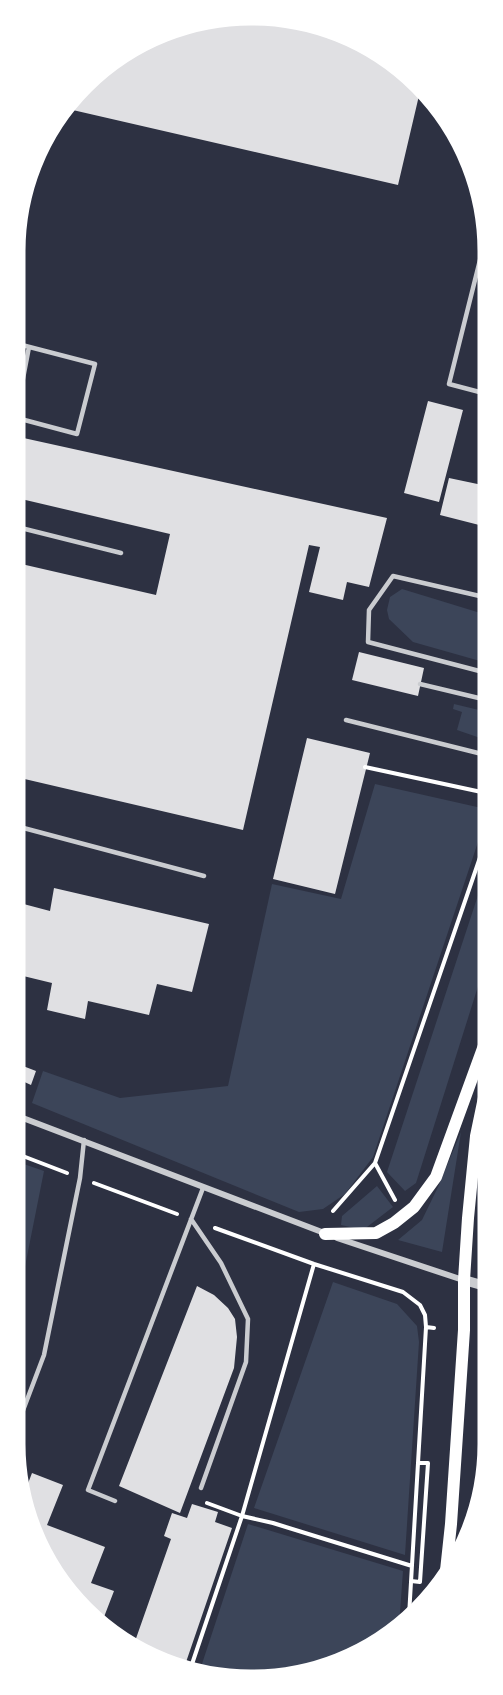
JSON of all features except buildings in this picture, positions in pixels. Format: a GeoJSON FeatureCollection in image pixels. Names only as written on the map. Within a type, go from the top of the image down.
{"type":"FeatureCollection","features":[{"type":"Feature","properties":{"kind":"main road"},"geometry":{"type":"LineString","coordinates":[[325,1234],[376,1233],[394,1223],[414,1207],[436,1178],[479,1059]]}},
{"type":"Feature","properties":{"kind":"main road"},"geometry":{"type":"LineString","coordinates":[[447,1560],[464,1330],[464,1280],[479,1122]]}},
{"type":"Feature","properties":{"kind":"street"},"geometry":{"type":"LineString","coordinates":[[24,1118],[325,1234],[479,1284]]}},
{"type":"Feature","properties":{"kind":"lane"},"geometry":{"type":"LineString","coordinates":[[479,267],[449,384],[479,392]]}},
{"type":"Feature","properties":{"kind":"lane"},"geometry":{"type":"LineString","coordinates":[[24,346],[95,363],[77,434],[24,420]]}},
{"type":"Feature","properties":{"kind":"lane"},"geometry":{"type":"LineString","coordinates":[[24,373],[29,347]]}},
{"type":"Feature","properties":{"kind":"lane"},"geometry":{"type":"LineString","coordinates":[[24,529],[121,553]]}},
{"type":"Feature","properties":{"kind":"lane"},"geometry":{"type":"LineString","coordinates":[[479,597],[393,576],[369,610],[368,642],[479,671]]}},
{"type":"Feature","properties":{"kind":"lane"},"geometry":{"type":"LineString","coordinates":[[420,684],[479,698]]}},
{"type":"Feature","properties":{"kind":"lane"},"geometry":{"type":"LineString","coordinates":[[346,720],[479,753]]}},
{"type":"Feature","properties":{"kind":"lane"},"geometry":{"type":"LineString","coordinates":[[24,828],[204,876]]}},
{"type":"Feature","properties":{"kind":"lane"},"geometry":{"type":"LineString","coordinates":[[24,1408],[44,1355],[80,1178],[84,1140]]}},
{"type":"Feature","properties":{"kind":"lane"},"geometry":{"type":"LineString","coordinates":[[115,1501],[88,1490],[203,1188]]}},
{"type":"Feature","properties":{"kind":"lane"},"geometry":{"type":"LineString","coordinates":[[191,1219],[221,1263],[248,1319],[246,1362],[201,1488]]}},
{"type":"Feature","properties":{"kind":"path"},"geometry":{"type":"LineString","coordinates":[[366,767],[479,791]]}},
{"type":"Feature","properties":{"kind":"path"},"geometry":{"type":"LineString","coordinates":[[333,1211],[375,1163],[479,860]]}},
{"type":"Feature","properties":{"kind":"path"},"geometry":{"type":"LineString","coordinates":[[24,1157],[314,1264],[403,1292],[420,1305],[425,1315],[426,1327],[410,1607]]}},
{"type":"Feature","properties":{"kind":"path"},"geometry":{"type":"LineString","coordinates":[[375,1163],[396,1203]]}},
{"type":"Feature","properties":{"kind":"path"},"geometry":{"type":"LineString","coordinates":[[192,1663],[242,1516],[314,1264]]}},
{"type":"Feature","properties":{"kind":"path"},"geometry":{"type":"LineString","coordinates":[[426,1327],[434,1328]]}},
{"type":"Feature","properties":{"kind":"path"},"geometry":{"type":"LineString","coordinates":[[411,1581],[420,1582],[428,1463],[418,1463]]}},
{"type":"Feature","properties":{"kind":"path"},"geometry":{"type":"LineString","coordinates":[[198,1499],[242,1516],[273,1523],[412,1566]]}},
{"type":"Feature","properties":{"kind":"shaded area"},"geometry":{"type":"Polygon","coordinates":[[[402,589],[479,613],[479,661],[413,642],[389,619],[387,610],[390,597],[402,589]]]}},
{"type":"Feature","properties":{"kind":"shaded area"},"geometry":{"type":"Polygon","coordinates":[[[454,704],[479,710],[479,738],[457,730],[462,712],[453,709],[454,704]]]}},
{"type":"Feature","properties":{"kind":"shaded area"},"geometry":{"type":"Polygon","coordinates":[[[375,784],[479,807],[479,839],[373,1157],[345,1194],[323,1209],[299,1212],[32,1103],[43,1071],[120,1098],[228,1086],[272,884],[341,899],[375,784]]]}},
{"type":"Feature","properties":{"kind":"shaded area"},"geometry":{"type":"Polygon","coordinates":[[[479,892],[479,983],[416,1183],[405,1191],[387,1172],[479,892]]]}},
{"type":"Feature","properties":{"kind":"shaded area"},"geometry":{"type":"Polygon","coordinates":[[[461,1132],[442,1252],[398,1240],[422,1220],[461,1132]]]}},
{"type":"Feature","properties":{"kind":"shaded area"},"geometry":{"type":"Polygon","coordinates":[[[24,1164],[44,1171],[24,1272],[24,1164]]]}},
{"type":"Feature","properties":{"kind":"shaded area"},"geometry":{"type":"Polygon","coordinates":[[[377,1186],[393,1207],[363,1230],[341,1225],[342,1216],[377,1186]]]}},
{"type":"Feature","properties":{"kind":"shaded area"},"geometry":{"type":"Polygon","coordinates":[[[333,1282],[397,1304],[417,1326],[419,1342],[405,1555],[254,1508],[333,1282]]]}},
{"type":"Feature","properties":{"kind":"shaded area"},"geometry":{"type":"Polygon","coordinates":[[[248,1524],[403,1571],[400,1617],[352,1648],[296,1667],[266,1671],[237,1671],[201,1665],[248,1524]]]}}]}
